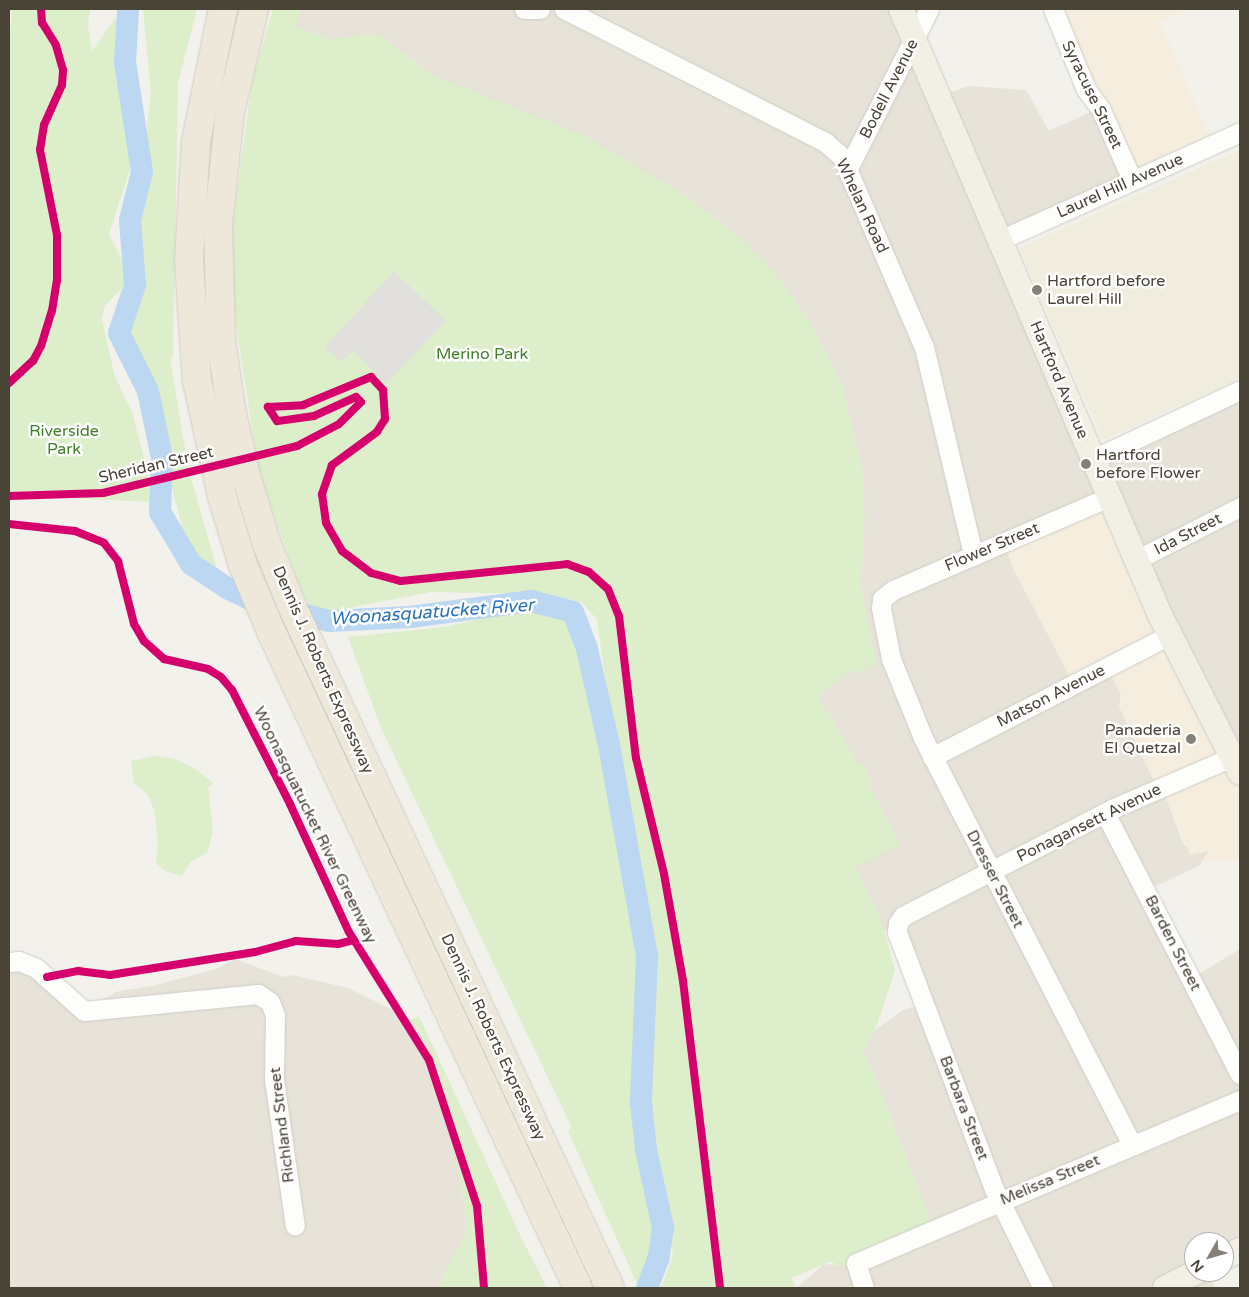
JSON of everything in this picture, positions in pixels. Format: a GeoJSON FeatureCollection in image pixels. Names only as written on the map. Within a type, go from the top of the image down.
{"type":"FeatureCollection","features":[{"type":"Feature","properties":{"kind":"highway","name":"Dennis J. Roberts Expressway"},"geometry":{"type":"LineString","coordinates":[[223,9],[208,72],[195,150],[189,221],[189,285],[194,356],[205,427],[222,496],[248,578],[270,630],[578,1288]]}},
{"type":"Feature","properties":{"kind":"highway","name":"Dennis J. Roberts Expressway"},"geometry":{"type":"LineString","coordinates":[[253,13],[234,89],[224,157],[218,226],[218,295],[235,431],[259,520],[283,587],[307,640],[610,1288]]}},
{"type":"Feature","properties":{"kind":"main road","name":"Hartford Avenue"},"geometry":{"type":"LineString","coordinates":[[901,9],[1169,635],[1236,765]]}},
{"type":"Feature","properties":{"kind":"main road"},"geometry":{"type":"LineString","coordinates":[[1165,1288],[1184,1278]]}},
{"type":"Feature","properties":{"kind":"street"},"geometry":{"type":"LineString","coordinates":[[524,9],[540,9]]}},
{"type":"Feature","properties":{"kind":"street","name":"Whelan Road"},"geometry":{"type":"LineString","coordinates":[[564,9],[825,142],[838,152],[848,168],[927,356],[974,555]]}},
{"type":"Feature","properties":{"kind":"street","name":"Bodell Avenue"},"geometry":{"type":"LineString","coordinates":[[848,168],[929,9]]}},
{"type":"Feature","properties":{"kind":"street","name":"Syracuse Street"},"geometry":{"type":"LineString","coordinates":[[1053,9],[1086,89],[1101,110],[1132,180]]}},
{"type":"Feature","properties":{"kind":"street","name":"Laurel Hill Avenue"},"geometry":{"type":"LineString","coordinates":[[1000,240],[1240,132]]}},
{"type":"Feature","properties":{"kind":"street"},"geometry":{"type":"LineString","coordinates":[[1093,459],[1240,390]]}},
{"type":"Feature","properties":{"kind":"street","name":"Flower Street"},"geometry":{"type":"LineString","coordinates":[[881,604],[893,590],[1109,497]]}},
{"type":"Feature","properties":{"kind":"street","name":"Ida Street"},"geometry":{"type":"LineString","coordinates":[[1136,560],[1240,507]]}},
{"type":"Feature","properties":{"kind":"street","name":"Dresser Street"},"geometry":{"type":"LineString","coordinates":[[881,604],[891,659],[932,757],[1132,1145]]}},
{"type":"Feature","properties":{"kind":"street","name":"Matson Avenue"},"geometry":{"type":"LineString","coordinates":[[932,757],[1169,635]]}},
{"type":"Feature","properties":{"kind":"street","name":"Ponagansett Avenue"},"geometry":{"type":"LineString","coordinates":[[898,923],[903,916],[1105,813],[1236,765]]}},
{"type":"Feature","properties":{"kind":"street","name":"Barden Street"},"geometry":{"type":"LineString","coordinates":[[1105,813],[1240,1074]]}},
{"type":"Feature","properties":{"kind":"street","name":"Barbara Street"},"geometry":{"type":"LineString","coordinates":[[898,923],[897,932],[999,1201],[1043,1288]]}},
{"type":"Feature","properties":{"kind":"street","name":"Richland Street"},"geometry":{"type":"LineString","coordinates":[[9,962],[20,961],[36,968],[84,1011],[258,994],[270,1002],[275,1015],[274,1079],[295,1226]]}},
{"type":"Feature","properties":{"kind":"street","name":"Melissa Street"},"geometry":{"type":"LineString","coordinates":[[864,1288],[856,1263],[1240,1100]]}},
{"type":"Feature","properties":{"kind":"shaded area"},"geometry":{"type":"Polygon","coordinates":[[[279,9],[929,9],[914,33],[941,95],[969,86],[1026,90],[1049,131],[1101,107],[1136,179],[1008,237],[1095,451],[1240,390],[1240,767],[1003,540],[1013,568],[1072,680],[1107,668],[1121,694],[1119,706],[1156,785],[1162,788],[1184,845],[1209,851],[1199,866],[1151,888],[1196,976],[1240,949],[1240,1249],[1234,1252],[1234,1232],[1184,1232],[1184,1282],[1212,1282],[1215,1288],[796,1288],[824,1264],[855,1267],[929,1213],[845,1085],[867,1036],[903,1010],[924,1004],[905,934],[869,928],[857,911],[848,764],[816,699],[820,691],[850,670],[865,674],[463,100],[381,36],[328,52],[305,39],[279,9]]]}},
{"type":"Feature","properties":{"kind":"shaded area"},"geometry":{"type":"Polygon","coordinates":[[[1062,9],[1190,9],[1160,22],[1213,144],[1141,179],[1104,112],[1062,9]]]}},
{"type":"Feature","properties":{"kind":"shaded area"},"geometry":{"type":"Polygon","coordinates":[[[1240,150],[1240,378],[1103,440],[1019,248],[1240,150]]]}},
{"type":"Feature","properties":{"kind":"shaded area"},"geometry":{"type":"Polygon","coordinates":[[[394,271],[446,321],[386,384],[354,351],[341,362],[325,347],[394,271]]]}},
{"type":"Feature","properties":{"kind":"shaded area"},"geometry":{"type":"Polygon","coordinates":[[[1110,495],[1240,767],[1240,856],[1235,860],[1203,862],[1208,851],[1190,855],[1162,788],[1156,785],[1119,706],[1121,694],[1108,668],[1072,681],[1013,568],[1003,540],[1110,495]]]}},
{"type":"Feature","properties":{"kind":"shaded area"},"geometry":{"type":"Polygon","coordinates":[[[236,959],[283,977],[292,975],[348,988],[409,1018],[425,1040],[458,1159],[466,1220],[465,1236],[437,1288],[9,1288],[9,962],[92,1008],[115,992],[156,985],[216,969],[236,959]]]}},
{"type":"Feature","properties":{"kind":"green space","name":"Riverside Park"},"geometry":{"type":"Polygon","coordinates":[[[12,9],[90,9],[88,26],[92,51],[115,19],[127,38],[132,163],[109,234],[128,272],[122,288],[105,306],[102,319],[114,374],[133,415],[148,474],[150,502],[9,495],[9,45],[12,9]]]}},
{"type":"Feature","properties":{"kind":"green space"},"geometry":{"type":"Polygon","coordinates":[[[143,9],[197,9],[178,83],[173,358],[170,357],[188,467],[218,573],[196,555],[184,536],[164,454],[131,358],[130,314],[134,286],[134,236],[151,93],[143,9]]]}},
{"type":"Feature","properties":{"kind":"green space","name":"Merino Park"},"geometry":{"type":"Polygon","coordinates":[[[273,9],[301,9],[296,27],[331,39],[369,34],[381,36],[428,73],[585,136],[685,195],[736,234],[773,270],[806,316],[842,384],[863,473],[865,516],[861,586],[877,666],[866,667],[866,674],[850,670],[818,696],[858,763],[862,763],[871,780],[870,788],[900,845],[855,868],[880,916],[895,970],[877,1025],[862,1054],[869,1061],[933,1225],[854,1267],[834,1265],[832,1261],[792,1278],[795,1288],[661,1288],[671,1261],[673,1248],[654,1232],[651,1266],[638,1286],[568,1131],[571,1126],[381,728],[348,637],[445,627],[528,608],[545,608],[570,618],[579,632],[591,670],[608,796],[641,977],[642,1009],[633,1044],[634,1134],[649,995],[597,619],[582,603],[539,594],[431,592],[316,614],[302,593],[259,473],[227,267],[252,81],[273,9]]]}},
{"type":"Feature","properties":{"kind":"green space"},"geometry":{"type":"Polygon","coordinates":[[[157,756],[175,759],[196,769],[213,783],[208,788],[213,830],[208,852],[191,862],[182,876],[165,871],[156,863],[158,840],[154,810],[148,795],[134,783],[131,761],[157,756]]]}},
{"type":"Feature","properties":{"kind":"green space"},"geometry":{"type":"Polygon","coordinates":[[[419,1016],[520,1235],[547,1288],[437,1288],[465,1236],[466,1220],[458,1159],[440,1085],[425,1040],[411,1020],[419,1016]]]}},
{"type":"Feature","properties":{"kind":"waterway","name":"Woonasquatucket River"},"geometry":{"type":"LineString","coordinates":[[128,9],[125,62],[142,172],[130,220],[135,285],[119,333],[148,391],[162,458],[160,512],[191,564],[227,588],[260,604],[329,621],[410,617],[531,601],[573,612],[587,649],[609,745],[647,956],[641,1102],[646,1150],[663,1227],[659,1257],[647,1288]]}},
{"type":"Feature","properties":{"kind":"cycle path"},"geometry":{"type":"LineString","coordinates":[[9,383],[33,361],[41,346],[52,311],[57,281],[57,235],[40,150],[44,125],[62,85],[63,70],[56,45],[42,23],[41,9]]}},
{"type":"Feature","properties":{"kind":"cycle path","name":"Sheridan Street"},"geometry":{"type":"LineString","coordinates":[[9,496],[103,493],[297,446],[339,424],[361,402],[356,397],[314,416],[277,421],[268,407],[303,405],[371,377],[383,390],[385,419],[377,432],[332,465],[322,494],[326,523],[342,551],[371,573],[401,581],[567,564],[589,572],[608,589],[619,616],[636,758],[664,874],[683,981],[720,1288]]}},
{"type":"Feature","properties":{"kind":"cycle path","name":"Woonasquatucket River Greenway"},"geometry":{"type":"LineString","coordinates":[[9,524],[75,531],[104,543],[118,561],[134,624],[144,641],[164,659],[208,669],[221,677],[232,690],[290,804],[349,932],[429,1060],[477,1206],[484,1288]]}},
{"type":"Feature","properties":{"kind":"cycle path","name":"Woonasquatucket River Greenway"},"geometry":{"type":"LineString","coordinates":[[47,977],[78,971],[110,975],[255,952],[296,941],[338,944],[354,940]]}},
{"type":"Feature","properties":{"kind":"place","name":"Hartford before Laurel Hill"},"geometry":{"type":"Point","coordinates":[1037,290]}},
{"type":"Feature","properties":{"kind":"place","name":"Hartford before Flower"},"geometry":{"type":"Point","coordinates":[1086,464]}},
{"type":"Feature","properties":{"kind":"place","name":"Panaderia El Quetzal"},"geometry":{"type":"Point","coordinates":[1191,739]}}]}
